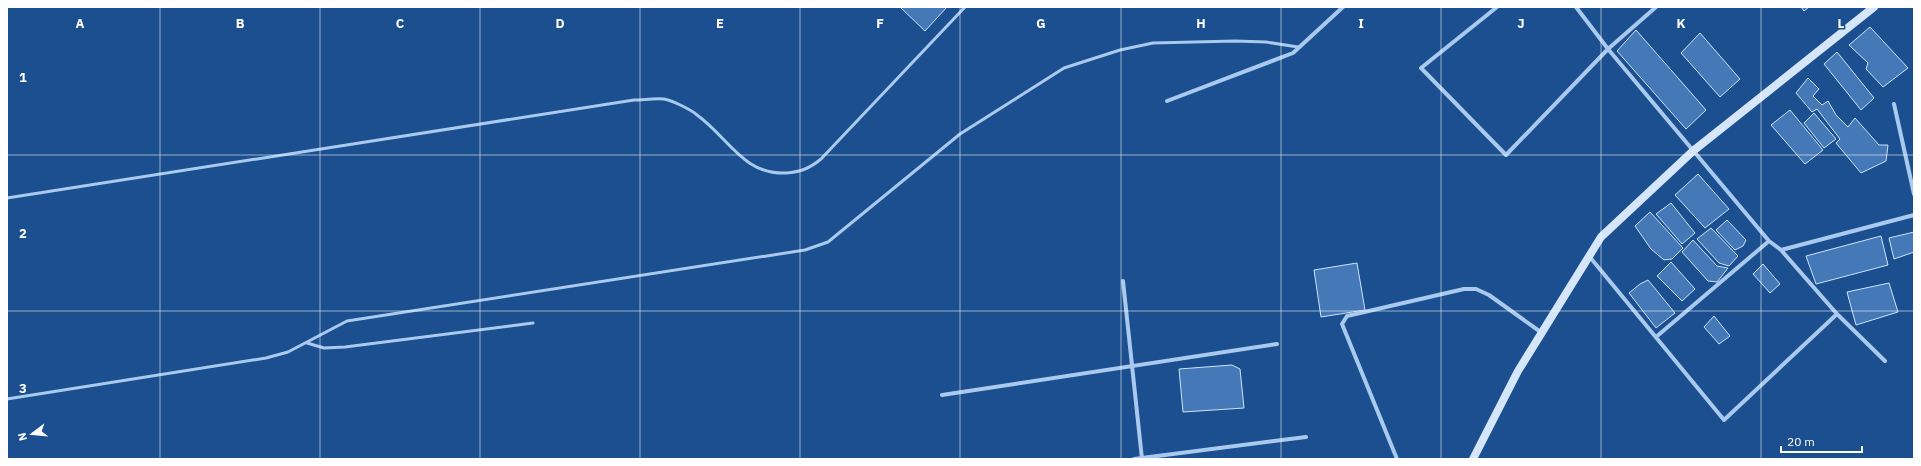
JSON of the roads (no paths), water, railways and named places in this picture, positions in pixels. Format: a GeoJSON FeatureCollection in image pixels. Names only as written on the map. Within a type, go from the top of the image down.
{"type":"FeatureCollection","features":[{"type":"Feature","properties":{"kind":"street"},"geometry":{"type":"LineString","coordinates":[[1167,101],[1293,53],[1343,7]]}},
{"type":"Feature","properties":{"kind":"street"},"geometry":{"type":"LineString","coordinates":[[1496,7],[1421,68],[1506,155],[1608,49],[1656,7]]}},
{"type":"Feature","properties":{"kind":"street"},"geometry":{"type":"LineString","coordinates":[[1576,7],[1608,49],[1769,241],[1781,250],[1837,314],[1885,361]]}},
{"type":"Feature","properties":{"kind":"street"},"geometry":{"type":"LineString","coordinates":[[1473,459],[1518,371],[1601,237],[1693,151],[1874,7]]}},
{"type":"Feature","properties":{"kind":"street"},"geometry":{"type":"LineString","coordinates":[[1894,104],[1914,194]]}},
{"type":"Feature","properties":{"kind":"street"},"geometry":{"type":"LineString","coordinates":[[1781,250],[1914,214]]}},
{"type":"Feature","properties":{"kind":"street"},"geometry":{"type":"LineString","coordinates":[[1656,337],[1769,241]]}},
{"type":"Feature","properties":{"kind":"street"},"geometry":{"type":"LineString","coordinates":[[1589,256],[1724,420],[1837,314]]}},
{"type":"Feature","properties":{"kind":"street"},"geometry":{"type":"LineString","coordinates":[[1123,281],[1141,459]]}},
{"type":"Feature","properties":{"kind":"street"},"geometry":{"type":"LineString","coordinates":[[1397,459],[1342,324],[1347,316],[1464,289],[1476,289],[1489,295],[1542,333]]}},
{"type":"Feature","properties":{"kind":"street"},"geometry":{"type":"LineString","coordinates":[[942,395],[1277,344]]}},
{"type":"Feature","properties":{"kind":"street"},"geometry":{"type":"LineString","coordinates":[[1134,459],[1306,437]]}},
{"type":"Feature","properties":{"kind":"lane"},"geometry":{"type":"LineString","coordinates":[[7,198],[634,100],[665,99],[697,114],[750,164],[762,171],[778,173],[796,172],[810,168],[821,159],[965,7]]}},
{"type":"Feature","properties":{"kind":"lane"},"geometry":{"type":"LineString","coordinates":[[7,399],[266,358],[288,352],[307,343],[328,330],[347,322],[805,250],[828,242],[960,134],[1064,68],[1120,50],[1153,43],[1235,41],[1266,42],[1298,47]]}},
{"type":"Feature","properties":{"kind":"lane"},"geometry":{"type":"LineString","coordinates":[[307,343],[324,348],[345,348],[533,323]]}}]}
